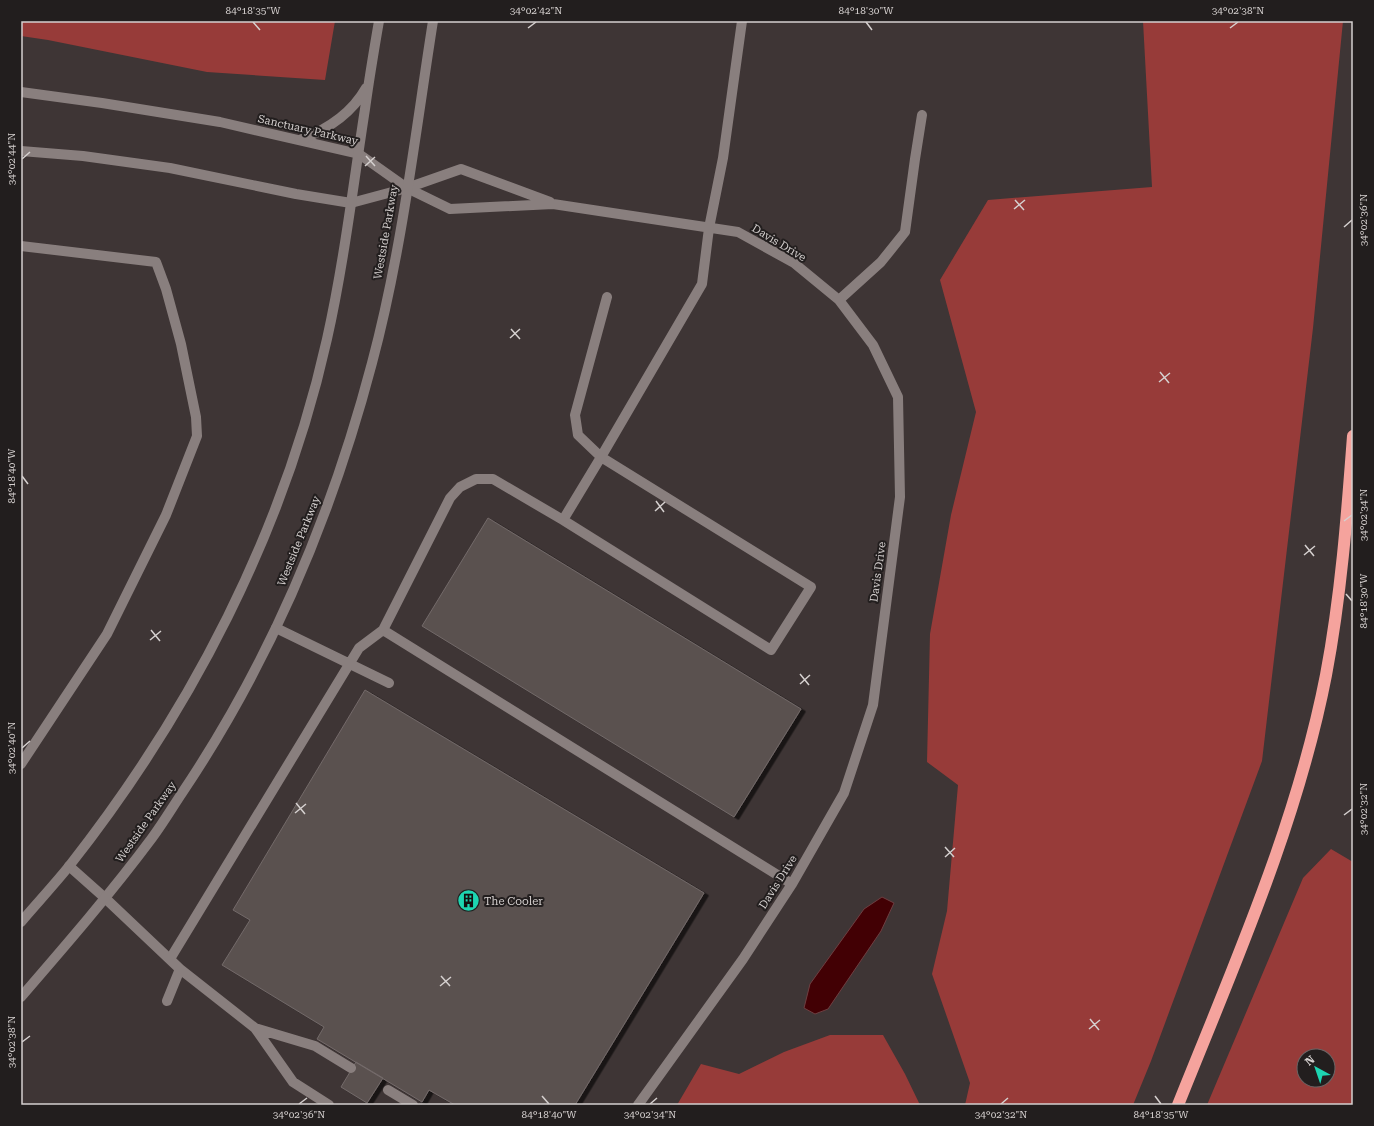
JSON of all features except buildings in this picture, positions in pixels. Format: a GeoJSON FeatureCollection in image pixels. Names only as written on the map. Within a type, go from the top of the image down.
{"type":"FeatureCollection","features":[{"type":"Feature","properties":{"kind":"highway"},"geometry":{"type":"LineString","coordinates":[[1178,1105],[1236,962],[1271,868],[1293,802],[1310,741],[1326,676],[1336,615],[1343,558],[1353,436]]}},
{"type":"Feature","properties":{"kind":"main road"},"geometry":{"type":"LineString","coordinates":[[21,922],[69,866],[117,802],[158,741],[198,676],[223,627],[250,569],[272,516],[307,417],[327,341],[359,154],[379,21]]}},
{"type":"Feature","properties":{"kind":"main road","name":"Westside Parkway"},"geometry":{"type":"LineString","coordinates":[[21,997],[105,898],[153,836],[197,771],[236,706],[266,649],[312,545],[354,429],[373,361],[387,296],[407,188],[433,21]]}},
{"type":"Feature","properties":{"kind":"main road"},"geometry":{"type":"LineString","coordinates":[[563,520],[702,284],[709,228],[723,158],[742,21]]}},
{"type":"Feature","properties":{"kind":"main road"},"geometry":{"type":"LineString","coordinates":[[300,140],[332,125],[361,97],[369,83]]}},
{"type":"Feature","properties":{"kind":"main road","name":"Sanctuary Parkway"},"geometry":{"type":"LineString","coordinates":[[21,92],[220,122],[359,154],[407,188]]}},
{"type":"Feature","properties":{"kind":"main road"},"geometry":{"type":"LineString","coordinates":[[839,300],[881,262],[905,232],[922,115]]}},
{"type":"Feature","properties":{"kind":"main road"},"geometry":{"type":"LineString","coordinates":[[21,151],[83,156],[170,168],[296,194],[351,203],[407,188]]}},
{"type":"Feature","properties":{"kind":"main road","name":"Davis Drive"},"geometry":{"type":"LineString","coordinates":[[407,188],[461,169],[553,204]]}},
{"type":"Feature","properties":{"kind":"main road","name":"Davis Drive"},"geometry":{"type":"LineString","coordinates":[[407,188],[450,209],[553,204],[738,232],[794,262],[839,300],[873,345],[898,397],[900,497],[873,705],[844,793],[792,884],[743,959],[638,1105]]}},
{"type":"Feature","properties":{"kind":"main road"},"geometry":{"type":"LineString","coordinates":[[21,246],[156,262],[166,289],[181,344],[196,417],[197,436],[166,515],[107,634],[21,764]]}},
{"type":"Feature","properties":{"kind":"main road"},"geometry":{"type":"LineString","coordinates":[[170,959],[351,664],[359,648],[383,630],[450,498],[460,487],[476,479],[493,479],[563,520],[772,650],[811,587],[601,457],[578,435],[575,415],[607,297]]}},
{"type":"Feature","properties":{"kind":"main road"},"geometry":{"type":"LineString","coordinates":[[276,628],[389,683]]}},
{"type":"Feature","properties":{"kind":"main road"},"geometry":{"type":"LineString","coordinates":[[383,630],[792,884]]}},
{"type":"Feature","properties":{"kind":"main road"},"geometry":{"type":"LineString","coordinates":[[69,866],[180,969],[255,1028],[293,1082],[329,1105]]}},
{"type":"Feature","properties":{"kind":"main road"},"geometry":{"type":"LineString","coordinates":[[167,1001],[180,969]]}},
{"type":"Feature","properties":{"kind":"main road"},"geometry":{"type":"LineString","coordinates":[[255,1028],[315,1046],[351,1068]]}},
{"type":"Feature","properties":{"kind":"main road"},"geometry":{"type":"LineString","coordinates":[[388,1090],[413,1105]]}},
{"type":"Feature","properties":{"kind":"shaded area"},"geometry":{"type":"Polygon","coordinates":[[[21,21],[335,21],[325,80],[207,72],[48,40],[21,36],[21,21]]]}},
{"type":"Feature","properties":{"kind":"shaded area"},"geometry":{"type":"Polygon","coordinates":[[[1143,21],[1343,21],[1313,328],[1262,761],[1151,1061],[1133,1105],[965,1105],[970,1083],[932,974],[947,911],[958,785],[927,762],[930,634],[951,515],[976,412],[940,280],[988,200],[1152,187],[1143,21]]]}},
{"type":"Feature","properties":{"kind":"shaded area"},"geometry":{"type":"Polygon","coordinates":[[[1331,849],[1353,862],[1353,1105],[1207,1105],[1303,878],[1331,849]]]}},
{"type":"Feature","properties":{"kind":"shaded area"},"geometry":{"type":"Polygon","coordinates":[[[882,897],[894,903],[881,931],[828,1009],[815,1014],[804,1008],[810,984],[864,909],[882,897]]]}},
{"type":"Feature","properties":{"kind":"shaded area"},"geometry":{"type":"Polygon","coordinates":[[[830,1035],[883,1035],[905,1074],[920,1105],[677,1105],[701,1064],[739,1074],[784,1052],[830,1035]]]}},
{"type":"Feature","properties":{"kind":"place","name":"The Cooler"},"geometry":{"type":"Point","coordinates":[468,901]}}]}
